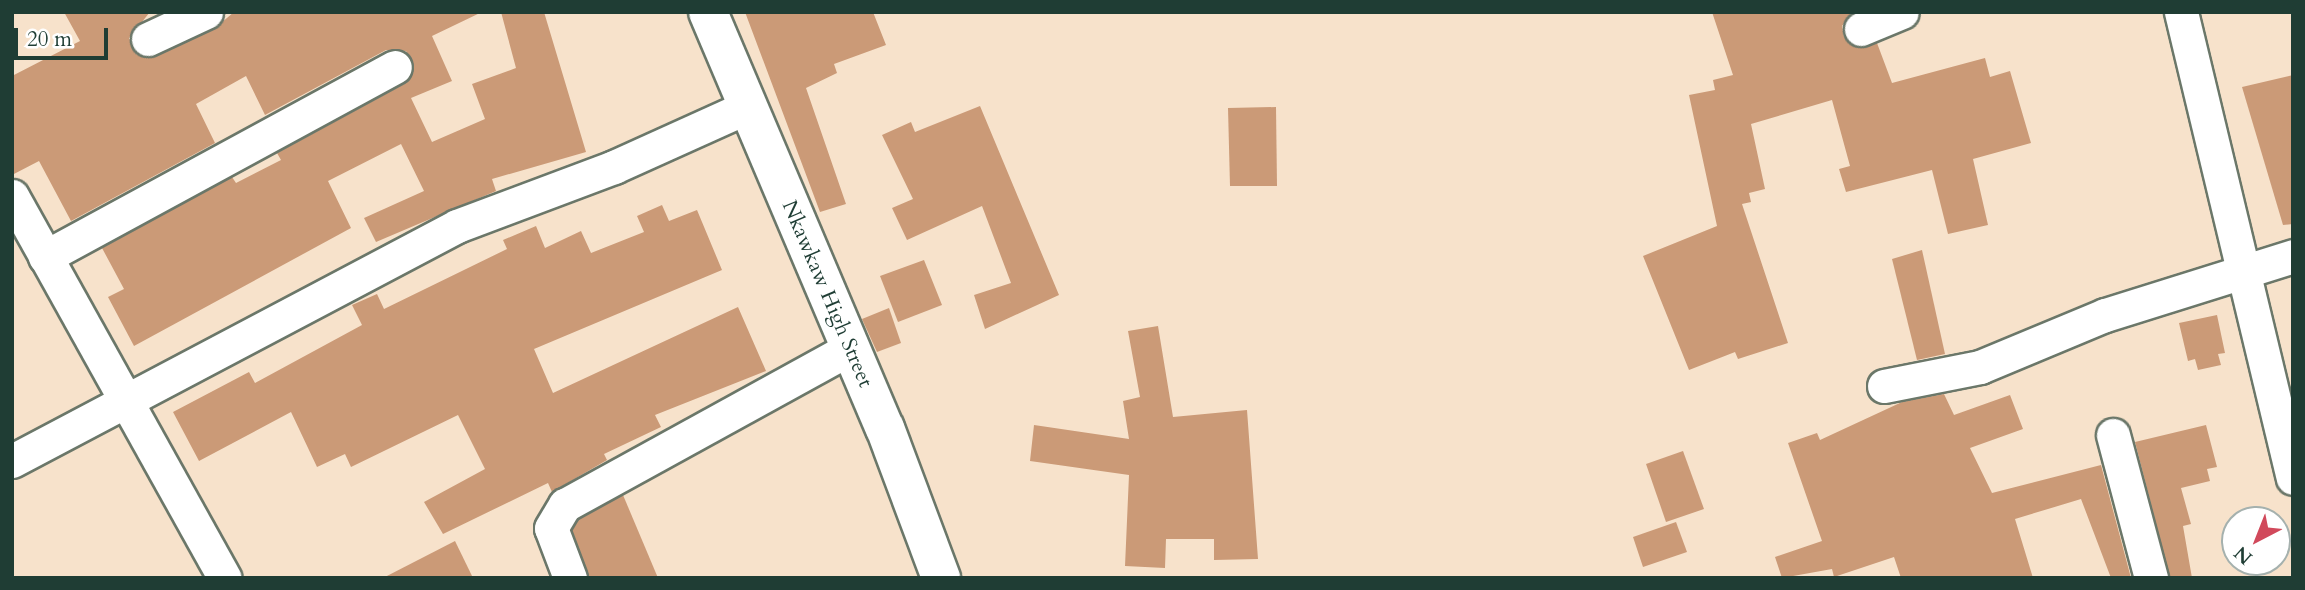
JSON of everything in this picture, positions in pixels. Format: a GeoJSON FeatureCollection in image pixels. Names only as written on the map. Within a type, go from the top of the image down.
{"type":"FeatureCollection","features":[{"type":"Feature","properties":{"kind":"main road","name":"Nkawkaw High Street"},"geometry":{"type":"LineString","coordinates":[[708,12],[941,578]]}},
{"type":"Feature","properties":{"kind":"street"},"geometry":{"type":"LineString","coordinates":[[148,39],[206,12]]}},
{"type":"Feature","properties":{"kind":"street"},"geometry":{"type":"LineString","coordinates":[[1861,29],[1902,12]]}},
{"type":"Feature","properties":{"kind":"street"},"geometry":{"type":"LineString","coordinates":[[2181,12],[2246,268],[2293,478]]}},
{"type":"Feature","properties":{"kind":"street"},"geometry":{"type":"LineString","coordinates":[[45,257],[395,67]]}},
{"type":"Feature","properties":{"kind":"street"},"geometry":{"type":"LineString","coordinates":[[12,461],[121,399],[457,226],[614,167],[747,107]]}},
{"type":"Feature","properties":{"kind":"street"},"geometry":{"type":"LineString","coordinates":[[12,196],[121,399],[225,578]]}},
{"type":"Feature","properties":{"kind":"street"},"geometry":{"type":"LineString","coordinates":[[1884,386],[1980,368],[2105,315],[2246,268],[2293,256]]}},
{"type":"Feature","properties":{"kind":"street"},"geometry":{"type":"LineString","coordinates":[[570,578],[551,528],[565,505],[849,349]]}},
{"type":"Feature","properties":{"kind":"street"},"geometry":{"type":"LineString","coordinates":[[2113,435],[2151,578]]}},
{"type":"Feature","properties":{"kind":"building"},"geometry":{"type":"Polygon","coordinates":[[[64,12],[150,12],[129,38],[136,54],[147,58],[214,29],[234,12],[482,12],[432,36],[452,81],[411,98],[432,142],[485,119],[472,84],[516,68],[501,12],[544,12],[586,152],[492,179],[496,191],[376,242],[364,218],[424,191],[401,144],[328,181],[351,228],[134,346],[108,297],[124,289],[102,248],[232,177],[236,183],[281,160],[277,153],[404,84],[414,67],[406,51],[386,50],[265,115],[246,76],[196,104],[215,143],[71,221],[39,161],[12,175],[12,76],[80,41],[64,12]]]}},
{"type":"Feature","properties":{"kind":"building"},"geometry":{"type":"Polygon","coordinates":[[[745,12],[873,12],[886,45],[834,64],[837,73],[806,88],[846,204],[820,212],[745,12]]]}},
{"type":"Feature","properties":{"kind":"building"},"geometry":{"type":"Polygon","coordinates":[[[1712,12],[1852,12],[1842,26],[1844,37],[1858,48],[1877,43],[1892,83],[1985,58],[1990,77],[2010,71],[2031,143],[1973,159],[1988,225],[1948,234],[1932,170],[1846,192],[1839,169],[1850,166],[1832,100],[1751,124],[1765,189],[1749,193],[1751,202],[1742,204],[1788,343],[1738,359],[1735,352],[1689,370],[1643,256],[1717,226],[1689,95],[1715,90],[1713,80],[1733,75],[1712,12]]]}},
{"type":"Feature","properties":{"kind":"building"},"geometry":{"type":"Polygon","coordinates":[[[2293,75],[2293,224],[2283,225],[2242,87],[2293,75]]]}},
{"type":"Feature","properties":{"kind":"building"},"geometry":{"type":"Polygon","coordinates":[[[980,106],[1059,295],[985,329],[974,295],[1011,283],[982,206],[907,240],[892,208],[913,199],[882,135],[911,122],[915,132],[980,106]]]}},
{"type":"Feature","properties":{"kind":"building"},"geometry":{"type":"Polygon","coordinates":[[[1276,107],[1277,186],[1230,186],[1228,108],[1276,107]]]}},
{"type":"Feature","properties":{"kind":"building"},"geometry":{"type":"Polygon","coordinates":[[[662,205],[669,221],[697,210],[722,270],[534,349],[553,393],[738,307],[766,371],[655,415],[661,427],[604,454],[607,460],[552,492],[548,483],[443,534],[424,502],[485,469],[458,415],[351,467],[345,454],[317,467],[291,412],[199,461],[173,412],[249,372],[255,383],[362,325],[352,305],[377,294],[384,309],[507,249],[503,240],[536,226],[545,248],[581,231],[591,253],[644,232],[637,216],[662,205]]]}},
{"type":"Feature","properties":{"kind":"building"},"geometry":{"type":"Polygon","coordinates":[[[1922,250],[1945,354],[1917,360],[1892,259],[1922,250]]]}},
{"type":"Feature","properties":{"kind":"building"},"geometry":{"type":"Polygon","coordinates":[[[924,260],[942,305],[898,322],[880,276],[924,260]]]}},
{"type":"Feature","properties":{"kind":"building"},"geometry":{"type":"Polygon","coordinates":[[[889,308],[901,343],[877,352],[862,319],[889,308]]]}},
{"type":"Feature","properties":{"kind":"building"},"geometry":{"type":"Polygon","coordinates":[[[2217,315],[2225,353],[2218,354],[2221,365],[2198,370],[2195,359],[2188,361],[2179,323],[2217,315]]]}},
{"type":"Feature","properties":{"kind":"building"},"geometry":{"type":"Polygon","coordinates":[[[1158,326],[1173,417],[1247,410],[1258,559],[1214,560],[1214,539],[1166,539],[1165,568],[1125,566],[1129,475],[1030,461],[1034,425],[1129,439],[1123,401],[1140,397],[1128,331],[1158,326]]]}},
{"type":"Feature","properties":{"kind":"building"},"geometry":{"type":"Polygon","coordinates":[[[1944,394],[1954,415],[2010,395],[2023,429],[1970,448],[1992,493],[2101,465],[2131,578],[2111,578],[2081,499],[2015,519],[2033,578],[1901,578],[1894,557],[1834,577],[1832,569],[1782,578],[1775,557],[1822,541],[1788,443],[1817,433],[1820,440],[1902,402],[1944,394]]]}},
{"type":"Feature","properties":{"kind":"building"},"geometry":{"type":"Polygon","coordinates":[[[2206,425],[2217,467],[2207,469],[2210,481],[2181,488],[2191,524],[2183,526],[2192,578],[2170,578],[2135,442],[2206,425]]]}},
{"type":"Feature","properties":{"kind":"building"},"geometry":{"type":"Polygon","coordinates":[[[1683,451],[1704,509],[1666,522],[1646,464],[1683,451]]]}},
{"type":"Feature","properties":{"kind":"building"},"geometry":{"type":"Polygon","coordinates":[[[623,495],[658,578],[589,577],[572,530],[579,519],[623,495]]]}},
{"type":"Feature","properties":{"kind":"building"},"geometry":{"type":"Polygon","coordinates":[[[1676,522],[1687,552],[1643,567],[1633,537],[1676,522]]]}},
{"type":"Feature","properties":{"kind":"building"},"geometry":{"type":"Polygon","coordinates":[[[455,541],[473,578],[383,578],[455,541]]]}}]}
